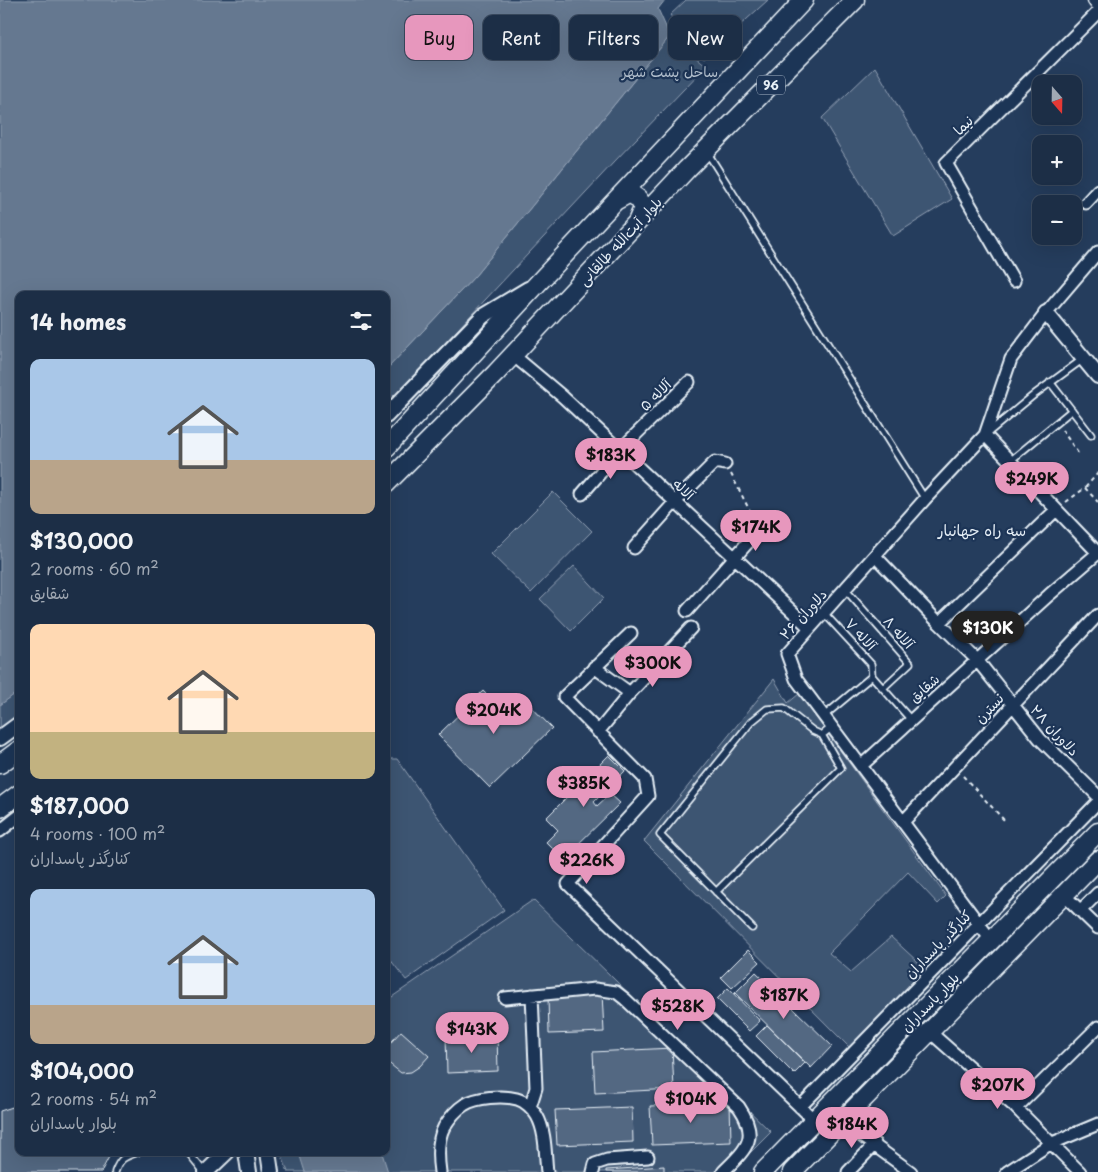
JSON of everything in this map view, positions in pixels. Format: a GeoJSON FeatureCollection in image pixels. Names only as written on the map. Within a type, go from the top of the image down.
{"type":"FeatureCollection","features":[{"type":"Feature","properties":{"kind":"main road","name":"96"},"geometry":{"type":"LineString","coordinates":[[663,150],[804,0]]}},
{"type":"Feature","properties":{"kind":"main road","name":"بلوار آیت‌الله طالقانی"},"geometry":{"type":"LineString","coordinates":[[390,480],[514,355],[686,169],[856,0]]}},
{"type":"Feature","properties":{"kind":"main road"},"geometry":{"type":"LineString","coordinates":[[663,150],[662,157],[670,170],[686,169]]}},
{"type":"Feature","properties":{"kind":"main road"},"geometry":{"type":"LineString","coordinates":[[390,444],[663,150]]}},
{"type":"Feature","properties":{"kind":"main road"},"geometry":{"type":"LineString","coordinates":[[615,201],[628,194],[636,196],[643,208],[637,222]]}},
{"type":"Feature","properties":{"kind":"main road"},"geometry":{"type":"LineString","coordinates":[[0,764],[15,753]]}},
{"type":"Feature","properties":{"kind":"main road"},"geometry":{"type":"LineString","coordinates":[[0,808],[15,797]]}},
{"type":"Feature","properties":{"kind":"main road","name":"بلوار پاسداران"},"geometry":{"type":"LineString","coordinates":[[763,1172],[1098,832]]}},
{"type":"Feature","properties":{"kind":"main road","name":"بلوار پاسداران"},"geometry":{"type":"LineString","coordinates":[[792,1172],[1098,860]]}},
{"type":"Feature","properties":{"kind":"street","name":"نیما"},"geometry":{"type":"LineString","coordinates":[[1014,281],[946,162],[1098,12]]}},
{"type":"Feature","properties":{"kind":"street"},"geometry":{"type":"LineString","coordinates":[[1086,203],[1098,190]]}},
{"type":"Feature","properties":{"kind":"street","name":"دلاوران ۲۶"},"geometry":{"type":"LineString","coordinates":[[991,940],[796,679],[787,654],[985,435],[1011,359],[1046,313],[1098,252]]}},
{"type":"Feature","properties":{"kind":"street"},"geometry":{"type":"LineString","coordinates":[[390,412],[483,316],[539,282]]}},
{"type":"Feature","properties":{"kind":"street"},"geometry":{"type":"LineString","coordinates":[[1046,313],[1098,376]]}},
{"type":"Feature","properties":{"kind":"street","name":"آلاله"},"geometry":{"type":"LineString","coordinates":[[514,355],[563,397],[810,628]]}},
{"type":"Feature","properties":{"kind":"street","name":"آلاله ۵"},"geometry":{"type":"LineString","coordinates":[[582,494],[620,450],[689,382]]}},
{"type":"Feature","properties":{"kind":"street"},"geometry":{"type":"LineString","coordinates":[[985,435],[1098,553]]}},
{"type":"Feature","properties":{"kind":"street"},"geometry":{"type":"LineString","coordinates":[[634,548],[675,502],[715,462],[725,464]]}},
{"type":"Feature","properties":{"kind":"street"},"geometry":{"type":"LineString","coordinates":[[939,623],[1056,510]]}},
{"type":"Feature","properties":{"kind":"street"},"geometry":{"type":"LineString","coordinates":[[687,611],[759,530]]}},
{"type":"Feature","properties":{"kind":"street","name":"شقایق"},"geometry":{"type":"LineString","coordinates":[[861,766],[1098,553]]}},
{"type":"Feature","properties":{"kind":"street","name":"دلاوران ۲۸"},"geometry":{"type":"LineString","coordinates":[[875,556],[977,660],[1040,739],[1098,796]]}},
{"type":"Feature","properties":{"kind":"street","name":"نسترن"},"geometry":{"type":"LineString","coordinates":[[903,822],[1098,615]]}},
{"type":"Feature","properties":{"kind":"street"},"geometry":{"type":"LineString","coordinates":[[598,732],[691,628]]}},
{"type":"Feature","properties":{"kind":"street"},"geometry":{"type":"LineString","coordinates":[[630,633],[564,698],[645,779],[648,796],[568,884],[814,1120]]}},
{"type":"Feature","properties":{"kind":"street"},"geometry":{"type":"LineString","coordinates":[[594,667],[630,694]]}},
{"type":"Feature","properties":{"kind":"street"},"geometry":{"type":"LineString","coordinates":[[0,738],[15,727]]}},
{"type":"Feature","properties":{"kind":"street","name":"کنارگذر پاسداران"},"geometry":{"type":"LineString","coordinates":[[800,1107],[1098,802]]}},
{"type":"Feature","properties":{"kind":"street"},"geometry":{"type":"LineString","coordinates":[[0,831],[15,819]]}},
{"type":"Feature","properties":{"kind":"street"},"geometry":{"type":"LineString","coordinates":[[1080,911],[1098,893]]}},
{"type":"Feature","properties":{"kind":"street"},"geometry":{"type":"LineString","coordinates":[[1064,895],[1098,928]]}},
{"type":"Feature","properties":{"kind":"street"},"geometry":{"type":"LineString","coordinates":[[505,998],[595,989],[616,992],[739,1107],[747,1120],[750,1132],[748,1144],[723,1172]]}},
{"type":"Feature","properties":{"kind":"street"},"geometry":{"type":"LineString","coordinates":[[530,1107],[536,1088],[532,995]]}},
{"type":"Feature","properties":{"kind":"street"},"geometry":{"type":"LineString","coordinates":[[1016,1108],[1098,1027]]}},
{"type":"Feature","properties":{"kind":"street"},"geometry":{"type":"LineString","coordinates":[[930,1032],[1016,1108],[1080,1172]]}},
{"type":"Feature","properties":{"kind":"street"},"geometry":{"type":"LineString","coordinates":[[440,1172],[439,1145],[443,1128],[452,1115],[464,1105],[492,1097],[517,1099],[530,1107],[538,1117],[543,1134],[547,1172]]}},
{"type":"Feature","properties":{"kind":"street"},"geometry":{"type":"LineString","coordinates":[[842,1122],[875,1144],[911,1172]]}},
{"type":"Feature","properties":{"kind":"street"},"geometry":{"type":"LineString","coordinates":[[1007,1172],[1050,1144],[1098,1124]]}},
{"type":"Feature","properties":{"kind":"street"},"geometry":{"type":"LineString","coordinates":[[848,1172],[875,1144]]}},
{"type":"Feature","properties":{"kind":"street"},"geometry":{"type":"LineString","coordinates":[[205,1172],[223,1156]]}},
{"type":"Feature","properties":{"kind":"street"},"geometry":{"type":"LineString","coordinates":[[247,1156],[249,1172]]}},
{"type":"Feature","properties":{"kind":"street"},"geometry":{"type":"LineString","coordinates":[[269,1156],[271,1172]]}},
{"type":"Feature","properties":{"kind":"street"},"geometry":{"type":"LineString","coordinates":[[593,1172],[594,1164],[607,1160],[648,1157]]}},
{"type":"Feature","properties":{"kind":"lane"},"geometry":{"type":"LineString","coordinates":[[706,150],[926,499]]}},
{"type":"Feature","properties":{"kind":"lane"},"geometry":{"type":"LineString","coordinates":[[985,435],[1050,382],[1083,359]]}},
{"type":"Feature","properties":{"kind":"lane"},"geometry":{"type":"LineString","coordinates":[[1050,382],[1091,435]]}},
{"type":"Feature","properties":{"kind":"lane"},"geometry":{"type":"LineString","coordinates":[[1009,462],[1072,410]]}},
{"type":"Feature","properties":{"kind":"lane","name":"آلاله ۸"},"geometry":{"type":"LineString","coordinates":[[845,589],[910,663],[883,688]]}},
{"type":"Feature","properties":{"kind":"lane","name":"آلاله ۷"},"geometry":{"type":"LineString","coordinates":[[824,613],[871,664],[872,676],[911,720]]}},
{"type":"Feature","properties":{"kind":"lane"},"geometry":{"type":"LineString","coordinates":[[824,716],[872,676]]}},
{"type":"Feature","properties":{"kind":"lane"},"geometry":{"type":"LineString","coordinates":[[716,892],[841,768],[822,735],[813,731],[784,708],[767,710],[751,722],[660,835],[716,892],[752,928]]}},
{"type":"Feature","properties":{"kind":"lane"},"geometry":{"type":"LineString","coordinates":[[822,735],[832,727]]}},
{"type":"Feature","properties":{"kind":"lane"},"geometry":{"type":"LineString","coordinates":[[114,1172],[124,1156]]}},
{"type":"Feature","properties":{"kind":"lane"},"geometry":{"type":"LineString","coordinates":[[191,1156],[205,1172]]}},
{"type":"Feature","properties":{"kind":"path"},"geometry":{"type":"LineString","coordinates":[[1056,422],[1078,453]]}},
{"type":"Feature","properties":{"kind":"path"},"geometry":{"type":"LineString","coordinates":[[725,464],[759,530]]}},
{"type":"Feature","properties":{"kind":"path"},"geometry":{"type":"LineString","coordinates":[[1056,510],[1085,488],[1098,474]]}},
{"type":"Feature","properties":{"kind":"path"},"geometry":{"type":"LineString","coordinates":[[1085,488],[1098,502]]}},
{"type":"Feature","properties":{"kind":"path"},"geometry":{"type":"LineString","coordinates":[[955,767],[1004,820]]}},
{"type":"Feature","properties":{"kind":"green space"},"geometry":{"type":"Polygon","coordinates":[[[686,0],[768,0],[742,24],[742,15],[670,15],[686,0]]]}},
{"type":"Feature","properties":{"kind":"green space","name":"ساحل پشت شهر"},"geometry":{"type":"Polygon","coordinates":[[[668,38],[668,60],[699,60],[706,66],[390,402],[390,366],[475,276],[650,60],[658,60],[658,51],[668,38]]]}},
{"type":"Feature","properties":{"kind":"green space"},"geometry":{"type":"Polygon","coordinates":[[[875,67],[952,199],[893,236],[822,118],[875,67]]]}},
{"type":"Feature","properties":{"kind":"green space"},"geometry":{"type":"Polygon","coordinates":[[[553,492],[592,531],[531,593],[491,554],[553,492]]]}},
{"type":"Feature","properties":{"kind":"green space"},"geometry":{"type":"Polygon","coordinates":[[[574,566],[604,598],[571,631],[540,599],[574,566]]]}},
{"type":"Feature","properties":{"kind":"green space"},"geometry":{"type":"Polygon","coordinates":[[[774,679],[788,703],[799,694],[946,896],[938,904],[908,872],[829,953],[851,972],[891,937],[931,974],[849,1047],[644,841],[774,679]]]}},
{"type":"Feature","properties":{"kind":"green space"},"geometry":{"type":"Polygon","coordinates":[[[15,694],[15,719],[0,730],[0,705],[15,694]]]}},
{"type":"Feature","properties":{"kind":"green space"},"geometry":{"type":"Polygon","coordinates":[[[390,759],[397,759],[504,910],[406,980],[390,959],[390,759]]]}},
{"type":"Feature","properties":{"kind":"green space"},"geometry":{"type":"Polygon","coordinates":[[[533,900],[771,1132],[731,1172],[288,1172],[282,1156],[390,1156],[390,998],[533,900]]]}},
{"type":"Feature","properties":{"kind":"shaded area"},"geometry":{"type":"Polygon","coordinates":[[[0,0],[665,0],[658,9],[668,32],[668,38],[658,51],[658,15],[569,15],[569,60],[650,60],[475,276],[390,366],[390,291],[15,291],[15,694],[0,705],[0,0]]]}},
{"type":"Feature","properties":{"kind":"shaded area"},"geometry":{"type":"Polygon","coordinates":[[[300,1156],[383,1156],[388,1172],[305,1172],[300,1156]]]}},
{"type":"Feature","properties":{"kind":"building"},"geometry":{"type":"Polygon","coordinates":[[[483,691],[501,709],[518,693],[552,728],[490,788],[438,735],[483,691]]]}},
{"type":"Feature","properties":{"kind":"building"},"geometry":{"type":"Polygon","coordinates":[[[609,755],[625,771],[594,802],[597,806],[610,794],[620,803],[563,859],[546,842],[558,830],[546,818],[609,755]]]}},
{"type":"Feature","properties":{"kind":"building"},"geometry":{"type":"Polygon","coordinates":[[[748,950],[760,962],[732,988],[721,977],[748,950]]]}},
{"type":"Feature","properties":{"kind":"building"},"geometry":{"type":"Polygon","coordinates":[[[756,972],[832,1046],[811,1068],[735,993],[756,972]]]}},
{"type":"Feature","properties":{"kind":"building"},"geometry":{"type":"Polygon","coordinates":[[[728,988],[760,1021],[749,1031],[717,999],[728,988]]]}},
{"type":"Feature","properties":{"kind":"building"},"geometry":{"type":"Polygon","coordinates":[[[602,993],[604,1032],[549,1034],[548,996],[602,993]]]}},
{"type":"Feature","properties":{"kind":"building"},"geometry":{"type":"Polygon","coordinates":[[[767,1025],[805,1063],[794,1074],[756,1036],[767,1025]]]}},
{"type":"Feature","properties":{"kind":"building"},"geometry":{"type":"Polygon","coordinates":[[[401,1031],[429,1056],[411,1072],[401,1073],[390,1064],[390,1043],[401,1031]]]}},
{"type":"Feature","properties":{"kind":"building"},"geometry":{"type":"Polygon","coordinates":[[[497,1034],[498,1071],[447,1073],[446,1036],[497,1034]]]}},
{"type":"Feature","properties":{"kind":"building"},"geometry":{"type":"Polygon","coordinates":[[[672,1048],[674,1089],[595,1093],[593,1052],[672,1048]]]}},
{"type":"Feature","properties":{"kind":"building"},"geometry":{"type":"Polygon","coordinates":[[[730,1103],[731,1142],[652,1145],[650,1106],[730,1103]]]}},
{"type":"Feature","properties":{"kind":"building"},"geometry":{"type":"Polygon","coordinates":[[[15,1106],[15,1156],[109,1156],[101,1172],[0,1172],[0,1111],[15,1106]]]}},
{"type":"Feature","properties":{"kind":"building"},"geometry":{"type":"Polygon","coordinates":[[[632,1107],[633,1142],[557,1145],[555,1110],[632,1107]]]}},
{"type":"Feature","properties":{"kind":"building"},"geometry":{"type":"Polygon","coordinates":[[[664,1166],[664,1172],[606,1172],[606,1170],[664,1166]]]}},
{"type":"Feature","properties":{"kind":"district","name":"سه راه جهانبار"},"geometry":{"type":"Point","coordinates":[982,529]}}]}
